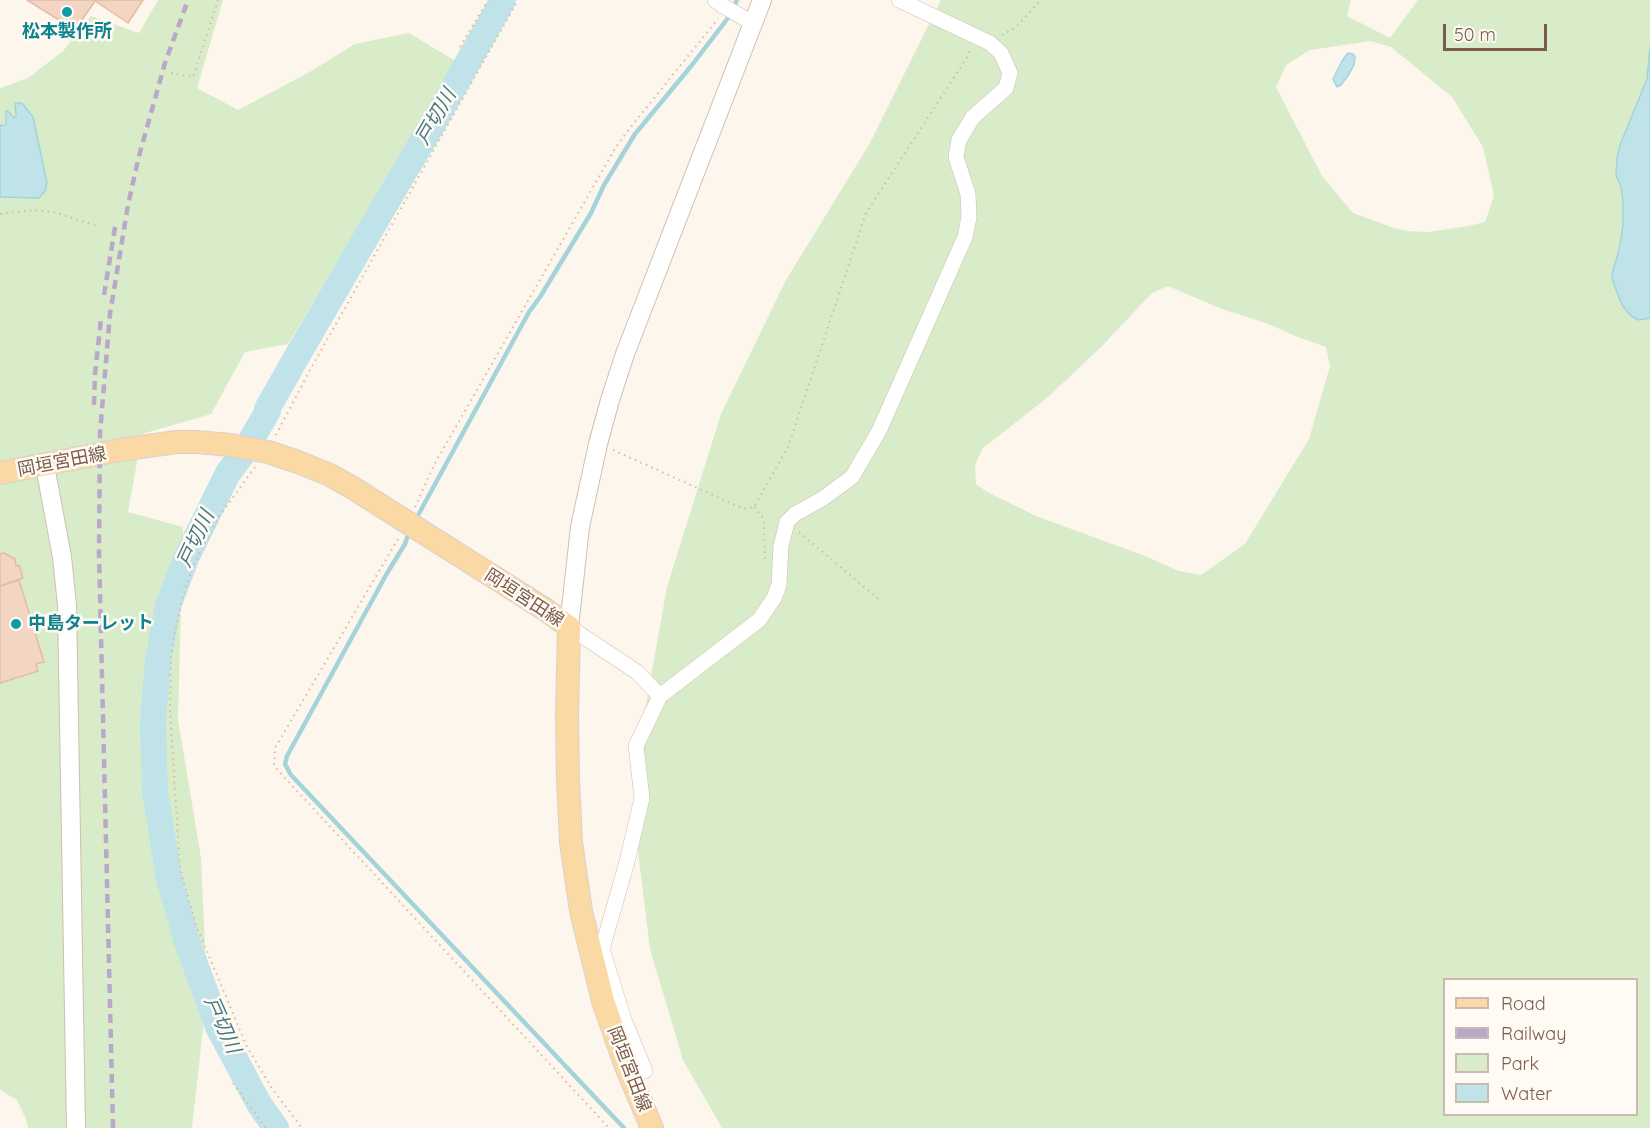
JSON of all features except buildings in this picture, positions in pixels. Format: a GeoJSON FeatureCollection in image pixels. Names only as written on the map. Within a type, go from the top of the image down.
{"type":"FeatureCollection","features":[{"type":"Feature","properties":{"kind":"main road","name":"岡垣宮田線"},"geometry":{"type":"LineString","coordinates":[[0,474],[158,444],[197,442],[265,451],[330,475],[546,610],[569,627],[567,780],[581,911],[603,1001],[625,1064],[652,1128]]}},
{"type":"Feature","properties":{"kind":"street"},"geometry":{"type":"LineString","coordinates":[[660,696],[637,672],[569,627],[580,527],[609,400],[762,0]]}},
{"type":"Feature","properties":{"kind":"street"},"geometry":{"type":"LineString","coordinates":[[645,1071],[624,1020],[602,949],[627,862],[642,798],[636,746],[660,696],[759,620],[774,598],[779,585],[781,546],[787,522],[795,514],[822,499],[852,477],[879,431],[965,237],[969,217],[968,194],[956,157],[959,140],[973,117],[1006,88],[1010,73],[1001,52],[990,43],[899,0]]}},
{"type":"Feature","properties":{"kind":"street"},"geometry":{"type":"LineString","coordinates":[[719,3],[753,23]]}},
{"type":"Feature","properties":{"kind":"street"},"geometry":{"type":"LineString","coordinates":[[45,466],[62,557],[66,604],[76,1128]]}},
{"type":"Feature","properties":{"kind":"path"},"geometry":{"type":"LineString","coordinates":[[171,73],[193,77],[218,0]]}},
{"type":"Feature","properties":{"kind":"path"},"geometry":{"type":"LineString","coordinates":[[460,47],[488,0]]}},
{"type":"Feature","properties":{"kind":"path"},"geometry":{"type":"LineString","coordinates":[[302,1128],[273,1090],[247,1047],[196,925],[180,868],[170,710],[171,659],[184,588],[220,515],[265,451],[518,0]]}},
{"type":"Feature","properties":{"kind":"path"},"geometry":{"type":"LineString","coordinates":[[990,43],[1016,27],[1041,0]]}},
{"type":"Feature","properties":{"kind":"path"},"geometry":{"type":"LineString","coordinates":[[609,1128],[274,766],[275,748],[408,523],[439,455],[616,147],[720,16],[719,3]]}},
{"type":"Feature","properties":{"kind":"path"},"geometry":{"type":"LineString","coordinates":[[598,444],[744,509],[754,507],[789,447],[866,213],[968,56],[974,36]]}},
{"type":"Feature","properties":{"kind":"path"},"geometry":{"type":"LineString","coordinates":[[0,214],[33,210],[54,212],[97,226]]}},
{"type":"Feature","properties":{"kind":"path"},"geometry":{"type":"LineString","coordinates":[[787,522],[882,602]]}},
{"type":"Feature","properties":{"kind":"path"},"geometry":{"type":"LineString","coordinates":[[233,1083],[266,1128]]}},
{"type":"Feature","properties":{"kind":"green space"},"geometry":{"type":"Polygon","coordinates":[[[158,0],[223,0],[197,88],[238,110],[308,73],[355,44],[409,33],[457,62],[288,344],[245,352],[211,414],[142,434],[128,512],[183,527],[178,719],[201,858],[207,993],[192,1128],[28,1128],[17,1100],[0,1090],[0,88],[28,78],[63,51],[91,16],[139,33],[158,0]]]}},
{"type":"Feature","properties":{"kind":"green space"},"geometry":{"type":"Polygon","coordinates":[[[941,0],[1351,0],[1347,16],[1390,38],[1418,0],[1650,0],[1647,79],[1620,145],[1617,158],[1617,175],[1623,202],[1623,226],[1612,274],[1622,305],[1631,316],[1639,320],[1650,318],[1650,1128],[722,1128],[683,1060],[650,949],[635,827],[643,721],[667,587],[721,414],[786,280],[870,143],[941,0]],[[1371,41],[1310,50],[1286,65],[1276,87],[1322,176],[1353,213],[1394,228],[1428,232],[1485,222],[1494,196],[1483,147],[1452,97],[1391,47],[1371,41]],[[1168,286],[1152,293],[1101,347],[1048,397],[982,449],[975,466],[976,484],[987,492],[1036,516],[1179,571],[1201,575],[1245,544],[1309,439],[1330,366],[1326,347],[1266,323],[1222,309],[1168,286]]]}},
{"type":"Feature","properties":{"kind":"water"},"geometry":{"type":"Polygon","coordinates":[[[1650,47],[1650,318],[1639,320],[1631,316],[1622,305],[1612,274],[1623,226],[1623,201],[1616,175],[1617,158],[1620,145],[1647,79],[1650,47]]]}},
{"type":"Feature","properties":{"kind":"water"},"geometry":{"type":"Polygon","coordinates":[[[1348,53],[1355,57],[1354,65],[1341,85],[1337,87],[1333,79],[1348,53]]]}},
{"type":"Feature","properties":{"kind":"water"},"geometry":{"type":"Polygon","coordinates":[[[15,103],[22,103],[33,117],[47,183],[45,191],[39,198],[0,197],[0,125],[6,124],[6,111],[14,118],[16,116],[15,103]]]}},
{"type":"Feature","properties":{"kind":"waterway","name":"戸切川"},"geometry":{"type":"LineString","coordinates":[[276,1128],[259,1104],[218,1027],[186,939],[169,878],[155,792],[153,723],[158,660],[168,606],[187,556],[228,473],[244,452],[268,411],[267,409],[300,351],[503,0]]}},
{"type":"Feature","properties":{"kind":"waterway"},"geometry":{"type":"LineString","coordinates":[[416,519],[529,312],[591,213],[604,185],[635,134],[728,18],[737,0]]}},
{"type":"Feature","properties":{"kind":"waterway"},"geometry":{"type":"LineString","coordinates":[[409,532],[405,544],[287,756],[285,764],[291,775],[624,1128]]}},
{"type":"Feature","properties":{"kind":"railway"},"geometry":{"type":"LineString","coordinates":[[113,1128],[99,553],[100,433],[110,314],[128,205],[165,63],[188,0]]}},
{"type":"Feature","properties":{"kind":"railway"},"geometry":{"type":"LineString","coordinates":[[104,295],[116,221]]}},
{"type":"Feature","properties":{"kind":"railway"},"geometry":{"type":"LineString","coordinates":[[94,405],[101,319]]}},
{"type":"Feature","properties":{"kind":"place","name":"松本製作所"},"geometry":{"type":"Point","coordinates":[67,12]}},
{"type":"Feature","properties":{"kind":"place","name":"中島ターレット"},"geometry":{"type":"Point","coordinates":[16,624]}}]}
